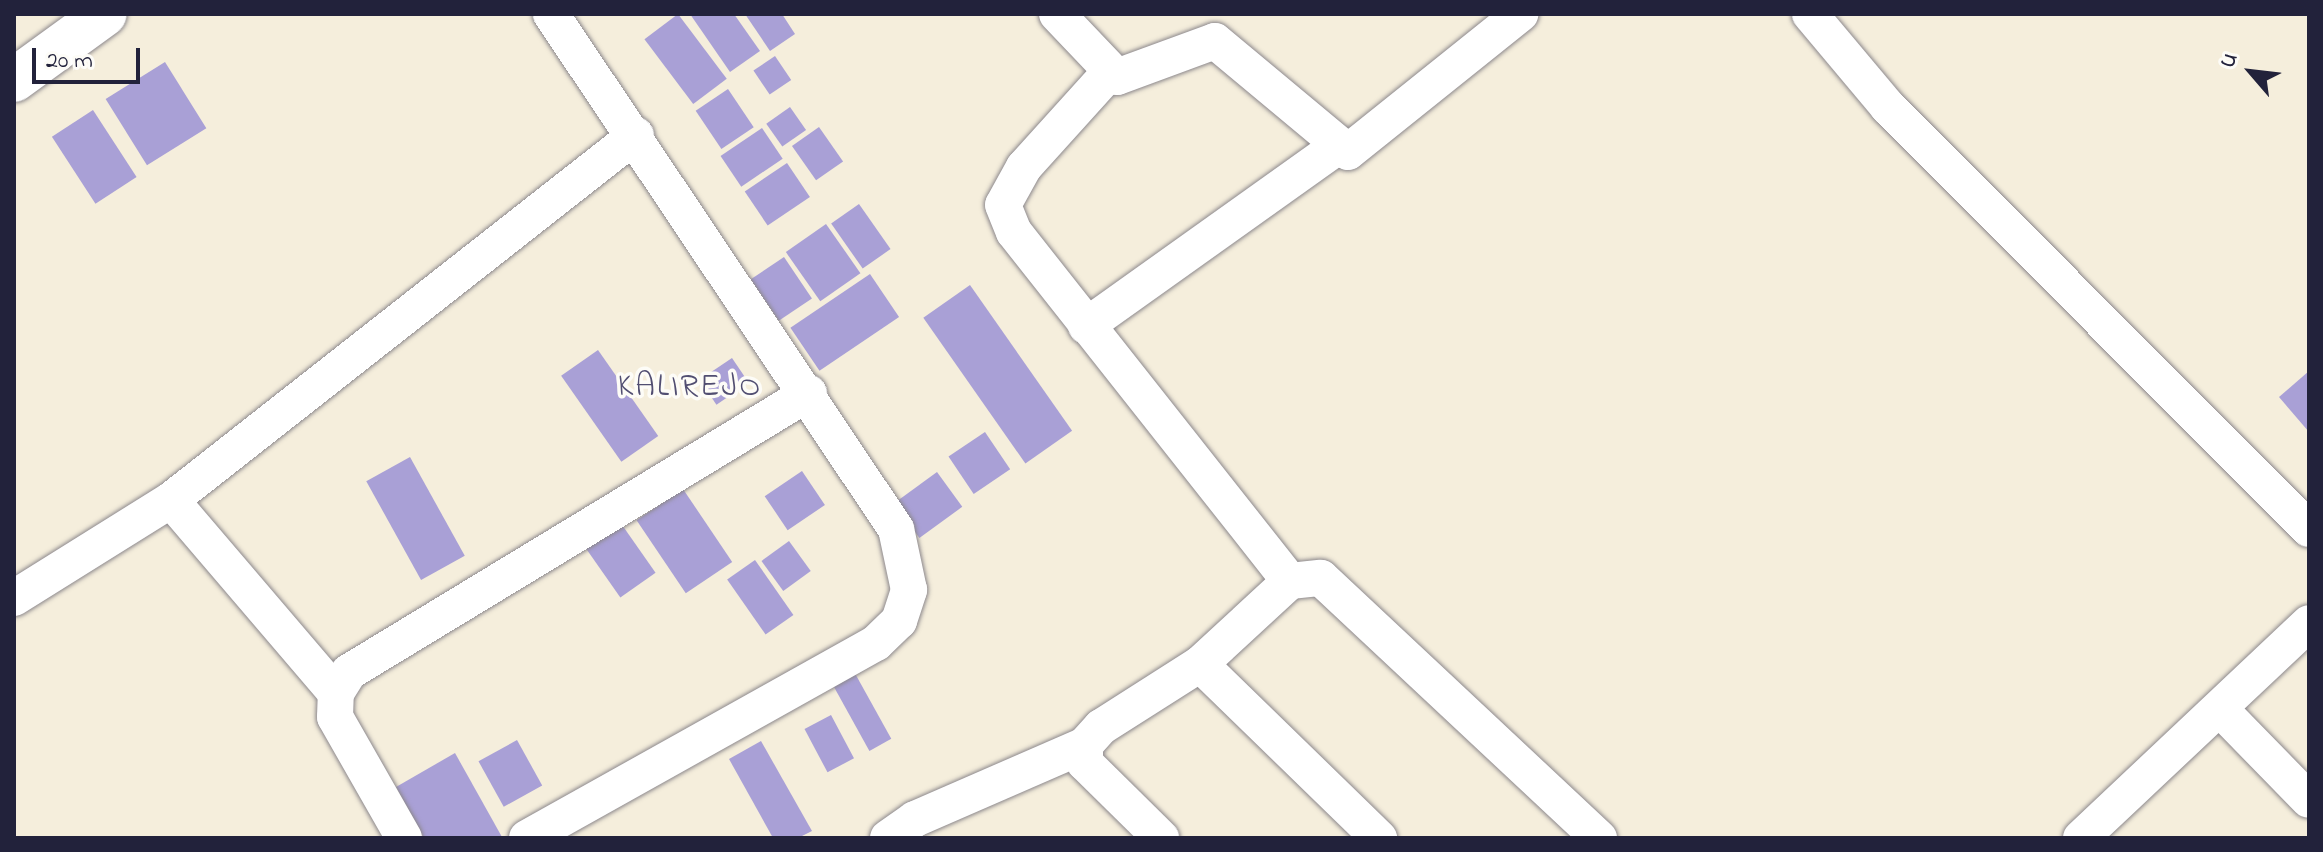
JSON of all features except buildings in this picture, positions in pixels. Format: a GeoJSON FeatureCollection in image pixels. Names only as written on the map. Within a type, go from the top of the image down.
{"type":"FeatureCollection","features":[{"type":"Feature","properties":{"kind":"street"},"geometry":{"type":"LineString","coordinates":[[14,80],[105,14]]}},
{"type":"Feature","properties":{"kind":"street"},"geometry":{"type":"LineString","coordinates":[[527,838],[793,693],[899,621],[909,590],[896,529],[809,393],[551,14]]}},
{"type":"Feature","properties":{"kind":"street"},"geometry":{"type":"LineString","coordinates":[[1057,14],[1109,73],[1134,74],[1215,41],[1336,148],[1348,152],[1368,143],[1520,14]]}},
{"type":"Feature","properties":{"kind":"street"},"geometry":{"type":"LineString","coordinates":[[1810,14],[1888,107],[2309,529]]}},
{"type":"Feature","properties":{"kind":"street"},"geometry":{"type":"LineString","coordinates":[[1109,73],[1024,167],[1003,205],[1014,232],[1290,581]]}},
{"type":"Feature","properties":{"kind":"street"},"geometry":{"type":"LineString","coordinates":[[14,598],[171,500],[636,135]]}},
{"type":"Feature","properties":{"kind":"street"},"geometry":{"type":"LineString","coordinates":[[1086,326],[1336,148]]}},
{"type":"Feature","properties":{"kind":"street"},"geometry":{"type":"LineString","coordinates":[[404,838],[335,717],[336,693],[349,672],[809,393]]}},
{"type":"Feature","properties":{"kind":"street"},"geometry":{"type":"LineString","coordinates":[[171,500],[336,693]]}},
{"type":"Feature","properties":{"kind":"street"},"geometry":{"type":"LineString","coordinates":[[913,832],[1085,745],[1101,727],[1200,664],[1290,581],[1321,578],[1599,838]]}},
{"type":"Feature","properties":{"kind":"street"},"geometry":{"type":"LineString","coordinates":[[2081,838],[2222,711],[2309,623]]}},
{"type":"Feature","properties":{"kind":"street"},"geometry":{"type":"LineString","coordinates":[[1200,664],[1379,838]]}},
{"type":"Feature","properties":{"kind":"street"},"geometry":{"type":"LineString","coordinates":[[2222,711],[2309,800]]}},
{"type":"Feature","properties":{"kind":"street"},"geometry":{"type":"LineString","coordinates":[[1085,745],[1085,763],[1161,838]]}},
{"type":"Feature","properties":{"kind":"district","name":"KALIREJO"},"geometry":{"type":"Point","coordinates":[690,388]}}]}
